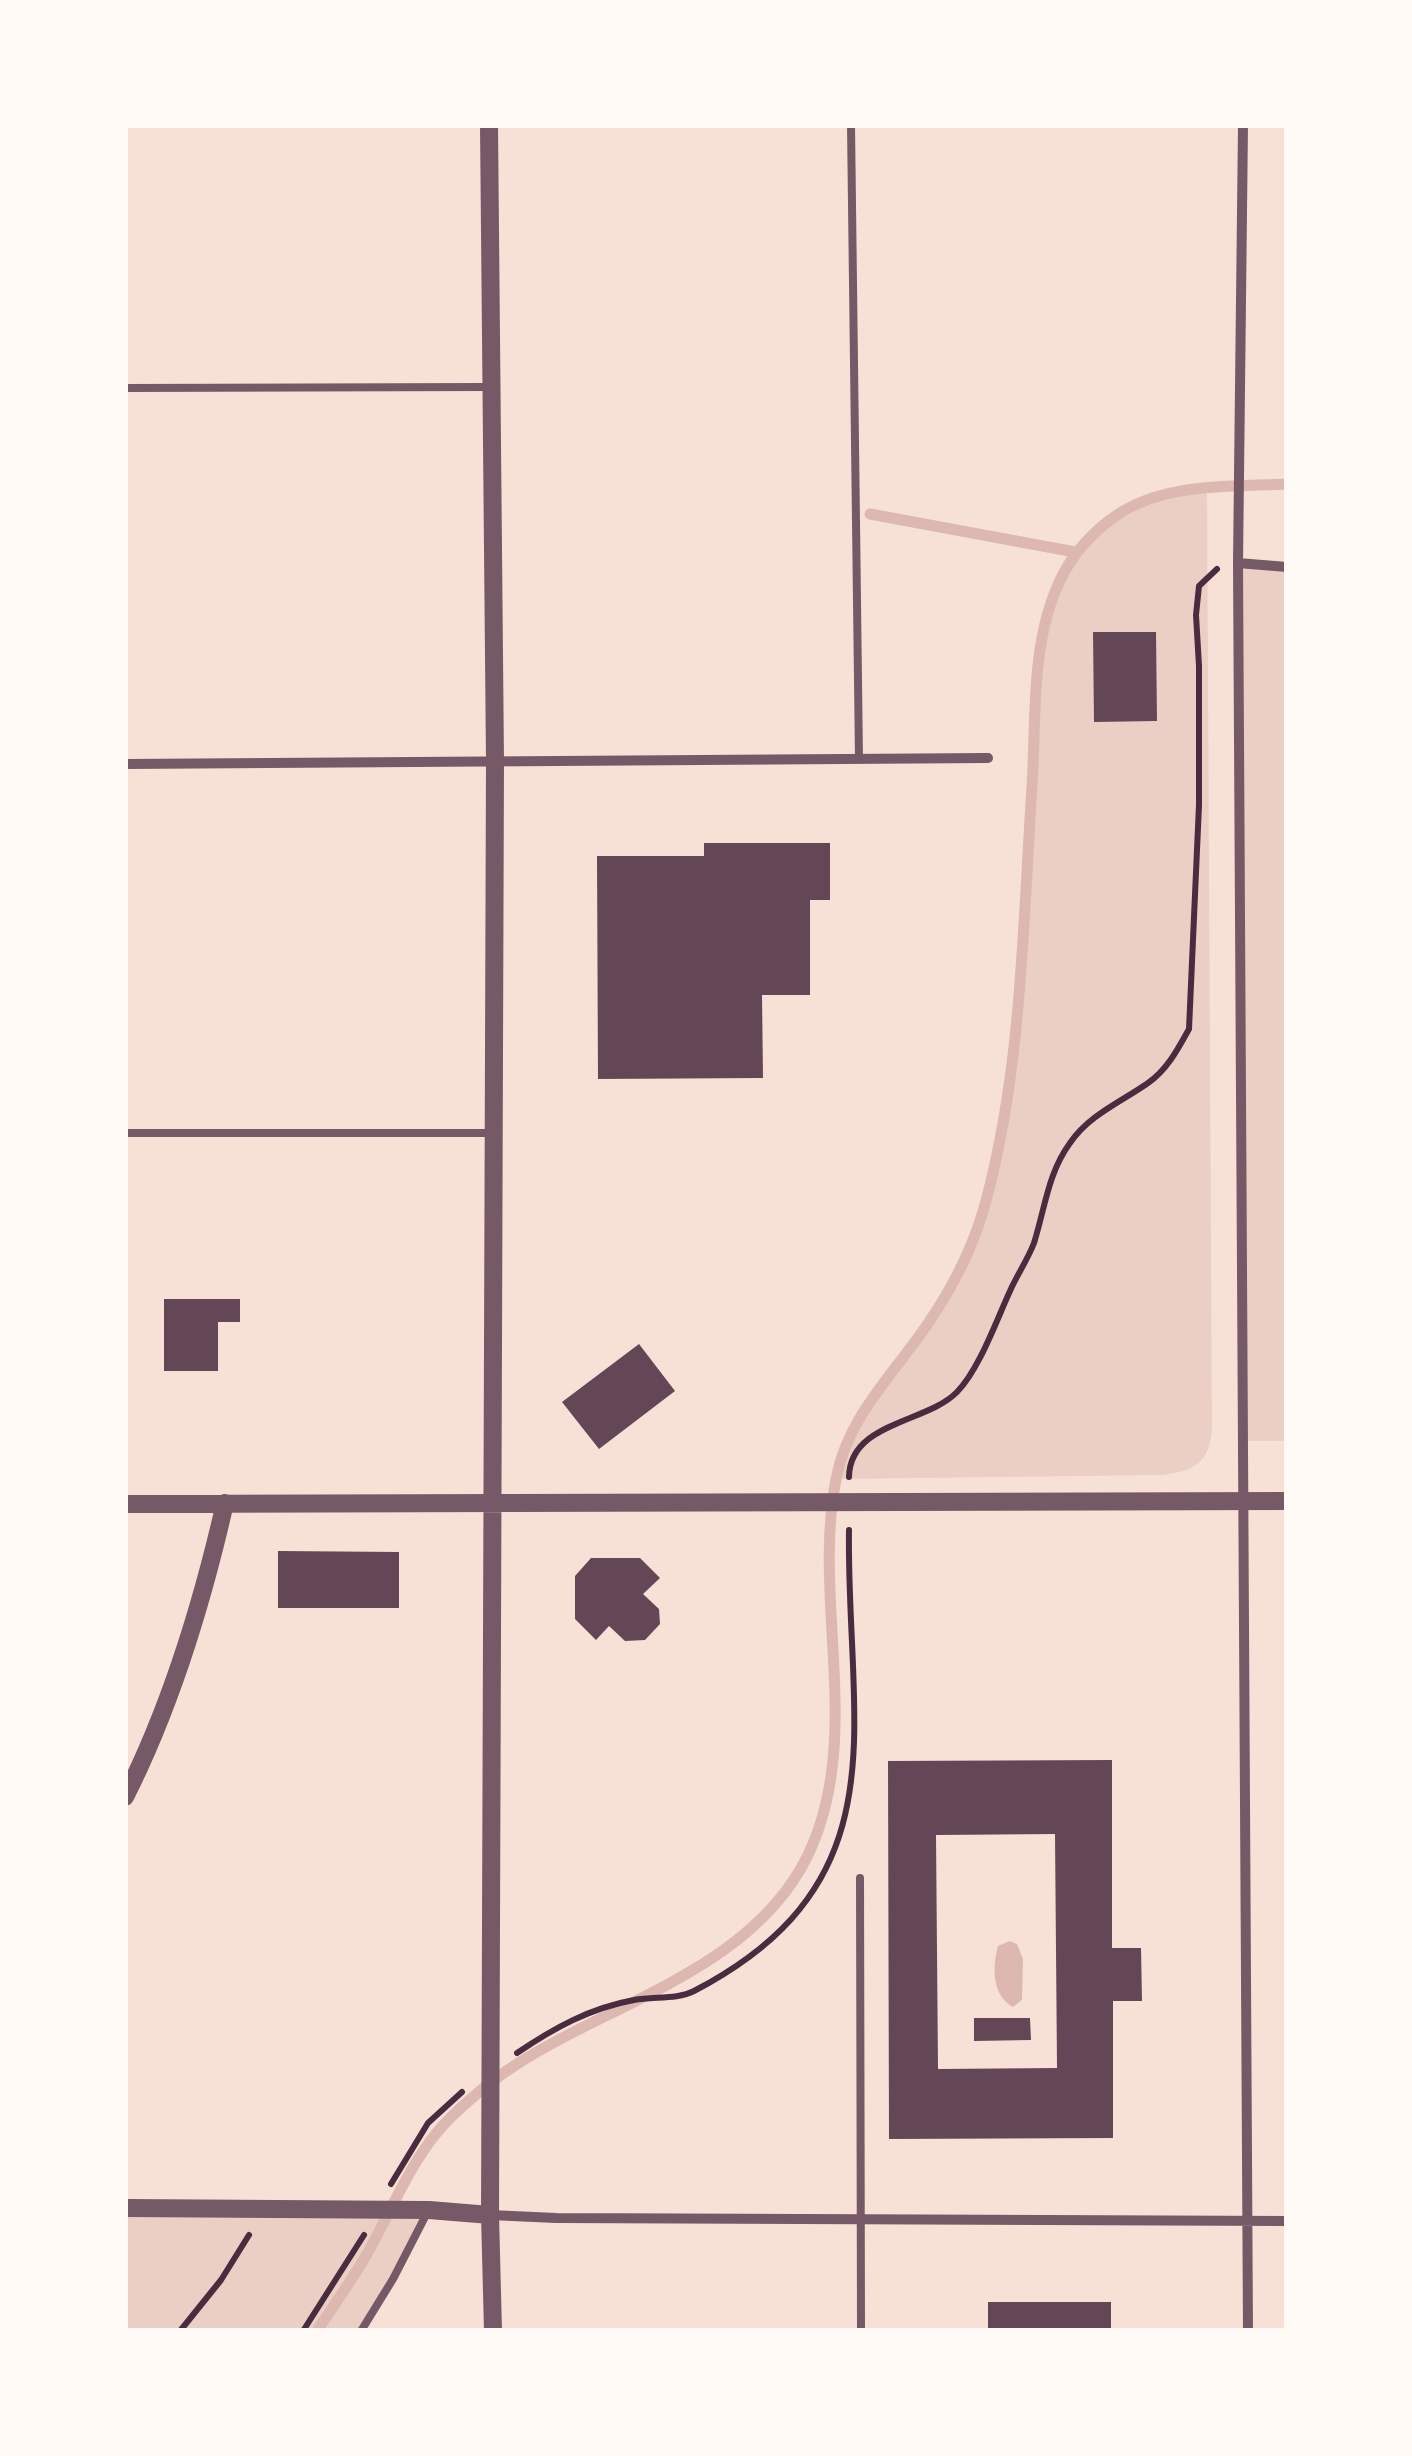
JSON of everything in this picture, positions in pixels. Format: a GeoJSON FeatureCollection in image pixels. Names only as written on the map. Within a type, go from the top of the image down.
{"type":"FeatureCollection","features":[{"type":"Feature","properties":{"kind":"street"},"geometry":{"type":"LineString","coordinates":[[489,125],[494,761],[490,2045],[493,2331]]}},
{"type":"Feature","properties":{"kind":"street"},"geometry":{"type":"LineString","coordinates":[[1243,125],[1238,563],[1248,2331]]}},
{"type":"Feature","properties":{"kind":"street"},"geometry":{"type":"LineString","coordinates":[[1238,563],[1287,567]]}},
{"type":"Feature","properties":{"kind":"street"},"geometry":{"type":"LineString","coordinates":[[125,764],[988,758]]}},
{"type":"Feature","properties":{"kind":"street"},"geometry":{"type":"LineString","coordinates":[[125,1504],[1287,1501]]}},
{"type":"Feature","properties":{"kind":"street"},"geometry":{"type":"LineString","coordinates":[[125,1796],[192,1630],[224,1503]]}},
{"type":"Feature","properties":{"kind":"street"},"geometry":{"type":"LineString","coordinates":[[125,2208],[861,2220],[1287,2221]]}},
{"type":"Feature","properties":{"kind":"lane"},"geometry":{"type":"LineString","coordinates":[[852,125],[859,759]]}},
{"type":"Feature","properties":{"kind":"lane"},"geometry":{"type":"LineString","coordinates":[[125,388],[491,387]]}},
{"type":"Feature","properties":{"kind":"lane"},"geometry":{"type":"LineString","coordinates":[[125,1133],[494,1132]]}},
{"type":"Feature","properties":{"kind":"lane"},"geometry":{"type":"LineString","coordinates":[[860,1878],[861,2331]]}},
{"type":"Feature","properties":{"kind":"lane"},"geometry":{"type":"LineString","coordinates":[[361,2331],[394,2279],[429,2210]]}},
{"type":"Feature","properties":{"kind":"path"},"geometry":{"type":"LineString","coordinates":[[849,1485],[850,1467],[865,1442],[890,1426],[943,1403],[959,1390],[992,1332],[1032,1247],[1054,1168],[1070,1141],[1089,1121],[1152,1081],[1176,1054],[1189,1029],[1198,805],[1198,586],[1213,570],[1238,563]]}},
{"type":"Feature","properties":{"kind":"path"},"geometry":{"type":"LineString","coordinates":[[510,2058],[593,2009],[637,1999],[688,1994],[727,1972],[798,1913],[824,1876],[838,1846],[856,1728],[849,1520]]}},
{"type":"Feature","properties":{"kind":"path"},"geometry":{"type":"LineString","coordinates":[[389,2188],[428,2123],[466,2089]]}},
{"type":"Feature","properties":{"kind":"path"},"geometry":{"type":"LineString","coordinates":[[180,2331],[246,2244],[260,2209]]}},
{"type":"Feature","properties":{"kind":"path"},"geometry":{"type":"LineString","coordinates":[[303,2331],[366,2231]]}},
{"type":"Feature","properties":{"kind":"shaded area"},"geometry":{"type":"Polygon","coordinates":[[[1194,488],[1207,488],[1212,1430],[1207,1450],[1191,1468],[1162,1475],[836,1479],[867,1409],[951,1286],[982,1216],[994,1172],[1016,1037],[1039,660],[1051,601],[1076,551],[1101,527],[1145,503],[1194,488]]]}},
{"type":"Feature","properties":{"kind":"shaded area"},"geometry":{"type":"Polygon","coordinates":[[[1238,563],[1287,567],[1287,1441],[1245,1441],[1238,563]]]}},
{"type":"Feature","properties":{"kind":"shaded area"},"geometry":{"type":"Polygon","coordinates":[[[1010,1941],[1017,1944],[1023,1959],[1022,2000],[1013,2007],[1001,1996],[995,1972],[998,1946],[1010,1941]]]}},
{"type":"Feature","properties":{"kind":"shaded area"},"geometry":{"type":"Polygon","coordinates":[[[125,2208],[429,2210],[361,2331],[125,2331],[125,2208]]]}},
{"type":"Feature","properties":{"kind":"building"},"geometry":{"type":"Polygon","coordinates":[[[1093,632],[1156,632],[1157,721],[1094,722],[1093,632]]]}},
{"type":"Feature","properties":{"kind":"building"},"geometry":{"type":"Polygon","coordinates":[[[704,843],[830,843],[830,900],[810,900],[810,995],[762,995],[763,1078],[598,1079],[597,856],[704,856],[704,843]]]}},
{"type":"Feature","properties":{"kind":"building"},"geometry":{"type":"Polygon","coordinates":[[[164,1299],[240,1299],[240,1322],[218,1322],[218,1371],[164,1371],[164,1299]]]}},
{"type":"Feature","properties":{"kind":"building"},"geometry":{"type":"Polygon","coordinates":[[[639,1344],[675,1391],[599,1449],[562,1402],[639,1344]]]}},
{"type":"Feature","properties":{"kind":"building"},"geometry":{"type":"Polygon","coordinates":[[[278,1551],[399,1552],[399,1608],[278,1608],[278,1551]]]}},
{"type":"Feature","properties":{"kind":"building"},"geometry":{"type":"Polygon","coordinates":[[[591,1558],[640,1558],[660,1578],[643,1594],[659,1609],[660,1624],[645,1640],[625,1641],[609,1626],[596,1640],[575,1619],[575,1576],[591,1558]]]}},
{"type":"Feature","properties":{"kind":"building"},"geometry":{"type":"Polygon","coordinates":[[[1112,1760],[1112,1948],[1141,1948],[1142,2001],[1113,2001],[1113,2138],[889,2139],[888,1761],[1112,1760]],[[1055,1834],[936,1835],[938,2069],[1057,2068],[1055,1834]]]}},
{"type":"Feature","properties":{"kind":"building"},"geometry":{"type":"Polygon","coordinates":[[[974,2018],[1030,2018],[1031,2040],[974,2041],[974,2018]]]}},
{"type":"Feature","properties":{"kind":"building"},"geometry":{"type":"Polygon","coordinates":[[[988,2302],[1111,2302],[1111,2331],[988,2331],[988,2302]]]}},
{"type":"Feature","properties":{"kind":"waterway"},"geometry":{"type":"LineString","coordinates":[[317,2331],[367,2254],[415,2164],[451,2117],[514,2066],[717,1955],[753,1927],[784,1894],[808,1855],[824,1810],[833,1764],[830,1525],[842,1456],[874,1396],[929,1322],[955,1278],[982,1213],[999,1147],[1019,993],[1038,663],[1055,592],[1071,561],[1092,535],[1129,508],[1195,489],[1287,484]]}},
{"type":"Feature","properties":{"kind":"waterway"},"geometry":{"type":"LineString","coordinates":[[870,514],[1075,552]]}}]}
